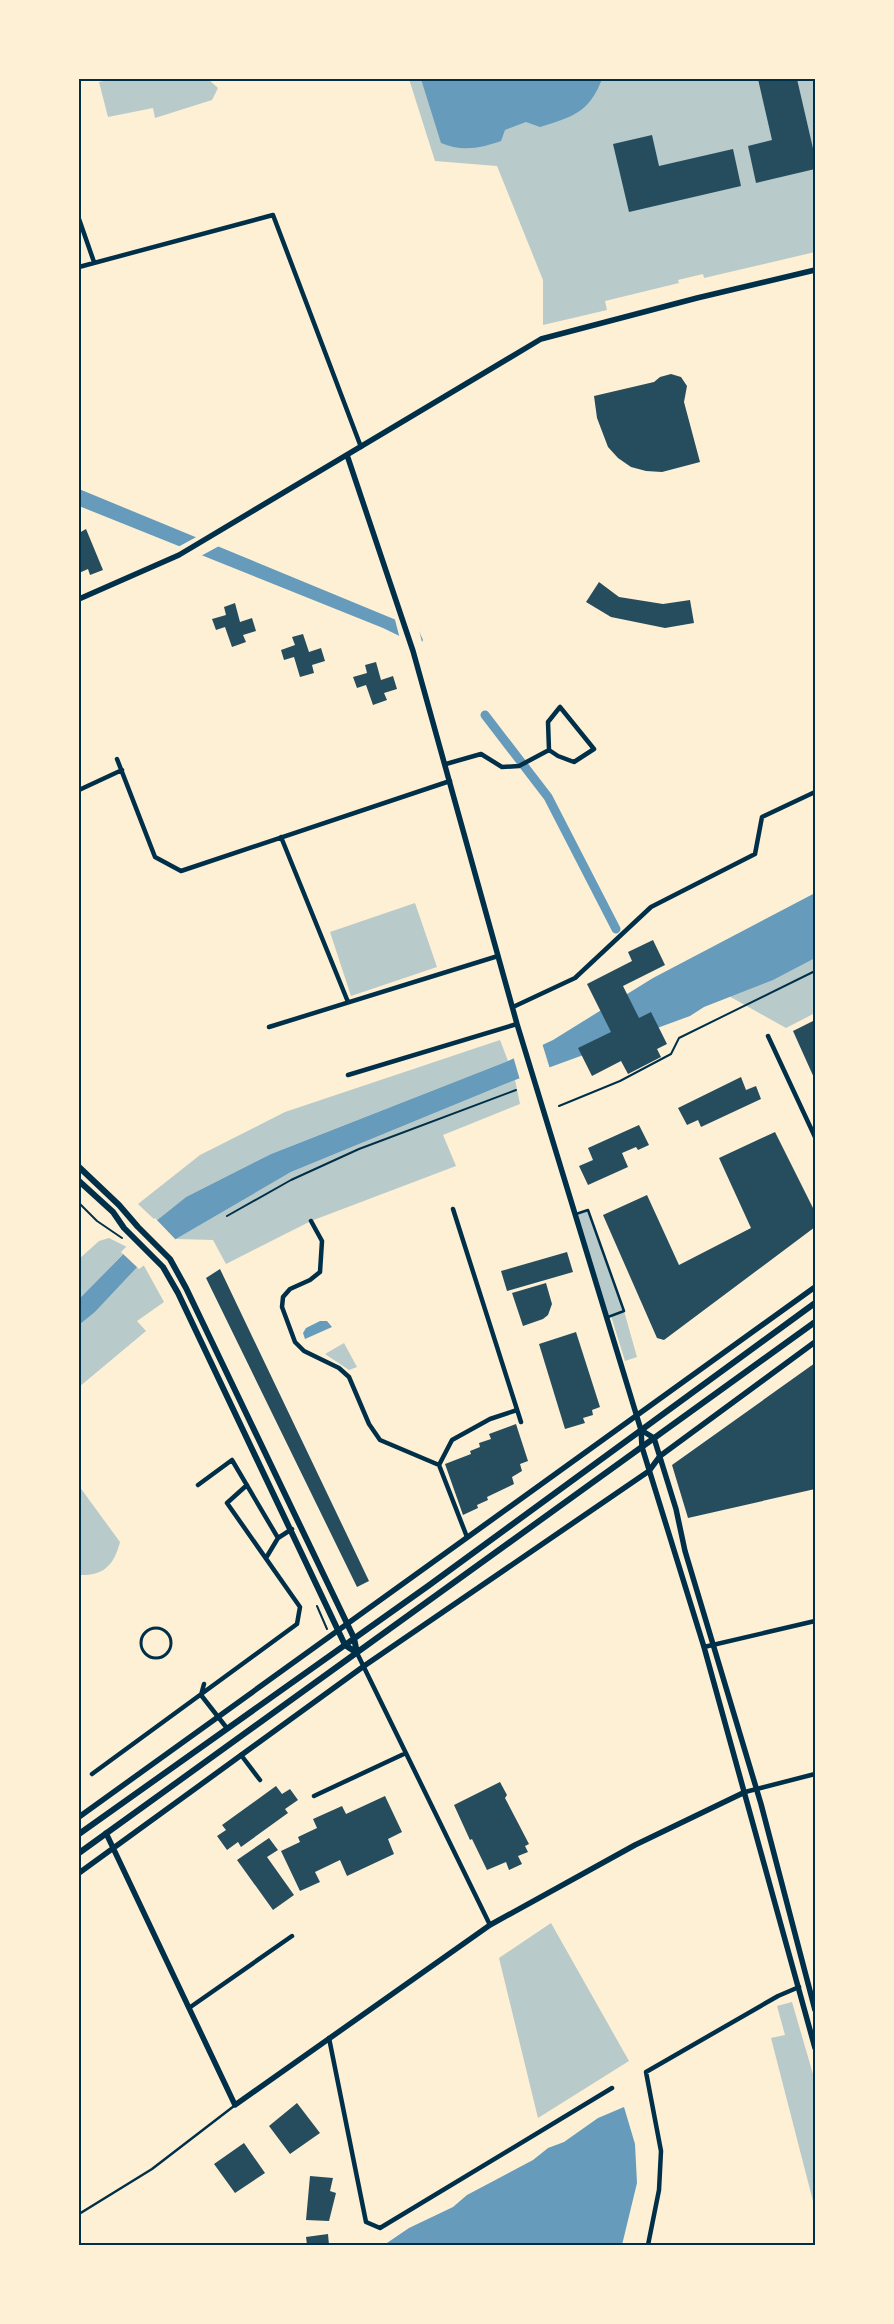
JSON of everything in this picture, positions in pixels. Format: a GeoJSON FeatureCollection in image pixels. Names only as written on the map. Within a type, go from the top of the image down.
{"type":"FeatureCollection","features":[{"type":"Feature","properties":{"kind":"main road"},"geometry":{"type":"LineString","coordinates":[[79,1167],[119,1205],[170,1259],[348,1623],[357,1653]]}},
{"type":"Feature","properties":{"kind":"main road"},"geometry":{"type":"LineString","coordinates":[[79,1181],[112,1212],[130,1234],[163,1267],[178,1293],[292,1529],[345,1645],[357,1653]]}},
{"type":"Feature","properties":{"kind":"main road"},"geometry":{"type":"LineString","coordinates":[[79,1834],[226,1727],[345,1645],[815,1303]]}},
{"type":"Feature","properties":{"kind":"main road"},"geometry":{"type":"LineString","coordinates":[[79,1853],[815,1322]]}},
{"type":"Feature","properties":{"kind":"street"},"geometry":{"type":"LineString","coordinates":[[79,267],[273,215],[361,446]]}},
{"type":"Feature","properties":{"kind":"street"},"geometry":{"type":"LineString","coordinates":[[79,219],[94,262]]}},
{"type":"Feature","properties":{"kind":"street"},"geometry":{"type":"LineString","coordinates":[[79,599],[184,552],[209,538],[541,339],[697,298],[815,270]]}},
{"type":"Feature","properties":{"kind":"street"},"geometry":{"type":"LineString","coordinates":[[348,455],[413,651],[517,1024],[641,1430],[642,1447],[649,1471],[704,1647],[815,2048]]}},
{"type":"Feature","properties":{"kind":"street"},"geometry":{"type":"LineString","coordinates":[[560,707],[594,749],[574,762],[558,756],[549,750],[548,722],[560,707]]}},
{"type":"Feature","properties":{"kind":"street"},"geometry":{"type":"LineString","coordinates":[[446,764],[481,754],[502,767],[519,766],[549,750]]}},
{"type":"Feature","properties":{"kind":"street"},"geometry":{"type":"LineString","coordinates":[[116,759],[122,770],[155,857],[181,871],[450,781]]}},
{"type":"Feature","properties":{"kind":"street"},"geometry":{"type":"LineString","coordinates":[[79,790],[122,770]]}},
{"type":"Feature","properties":{"kind":"street"},"geometry":{"type":"LineString","coordinates":[[513,1007],[575,978],[651,907],[754,854],[762,817],[815,792]]}},
{"type":"Feature","properties":{"kind":"street"},"geometry":{"type":"LineString","coordinates":[[281,837],[348,1002]]}},
{"type":"Feature","properties":{"kind":"street"},"geometry":{"type":"LineString","coordinates":[[269,1027],[498,956]]}},
{"type":"Feature","properties":{"kind":"street"},"geometry":{"type":"LineString","coordinates":[[348,1076],[517,1024]]}},
{"type":"Feature","properties":{"kind":"street"},"geometry":{"type":"LineString","coordinates":[[768,1036],[815,1137]]}},
{"type":"Feature","properties":{"kind":"street"},"geometry":{"type":"LineString","coordinates":[[453,1209],[521,1422]]}},
{"type":"Feature","properties":{"kind":"street"},"geometry":{"type":"LineString","coordinates":[[311,1220],[322,1241],[320,1272],[310,1280],[290,1289],[283,1298],[282,1307],[295,1342],[304,1351],[339,1368],[350,1377],[369,1424],[380,1440],[439,1465],[467,1537]]}},
{"type":"Feature","properties":{"kind":"street"},"geometry":{"type":"LineString","coordinates":[[79,1817],[636,1414],[815,1287]]}},
{"type":"Feature","properties":{"kind":"street"},"geometry":{"type":"LineString","coordinates":[[79,1873],[364,1666],[649,1471],[660,1456],[815,1342]]}},
{"type":"Feature","properties":{"kind":"street"},"geometry":{"type":"LineString","coordinates":[[439,1465],[452,1440],[490,1419],[517,1410]]}},
{"type":"Feature","properties":{"kind":"street"},"geometry":{"type":"LineString","coordinates":[[641,1430],[654,1438],[660,1456],[713,1645],[756,1788],[815,2010]]}},
{"type":"Feature","properties":{"kind":"street"},"geometry":{"type":"LineString","coordinates":[[198,1485],[232,1460],[278,1538]]}},
{"type":"Feature","properties":{"kind":"street"},"geometry":{"type":"LineString","coordinates":[[92,1774],[297,1624],[300,1607],[227,1503],[247,1485]]}},
{"type":"Feature","properties":{"kind":"street"},"geometry":{"type":"LineString","coordinates":[[266,1558],[278,1538],[292,1529]]}},
{"type":"Feature","properties":{"kind":"street"},"geometry":{"type":"LineString","coordinates":[[704,1647],[815,1620]]}},
{"type":"Feature","properties":{"kind":"street"},"geometry":{"type":"LineString","coordinates":[[162,1628],[170,1634],[171,1647],[161,1658],[152,1658],[144,1652],[141,1646],[142,1638],[147,1631],[162,1628]]}},
{"type":"Feature","properties":{"kind":"street"},"geometry":{"type":"LineString","coordinates":[[357,1653],[490,1925]]}},
{"type":"Feature","properties":{"kind":"street"},"geometry":{"type":"LineString","coordinates":[[201,1695],[204,1684]]}},
{"type":"Feature","properties":{"kind":"street"},"geometry":{"type":"LineString","coordinates":[[201,1695],[226,1727]]}},
{"type":"Feature","properties":{"kind":"street"},"geometry":{"type":"LineString","coordinates":[[314,1796],[406,1753]]}},
{"type":"Feature","properties":{"kind":"street"},"geometry":{"type":"LineString","coordinates":[[241,1755],[260,1780]]}},
{"type":"Feature","properties":{"kind":"street"},"geometry":{"type":"LineString","coordinates":[[106,1833],[235,2105],[490,1925],[635,1845],[745,1792],[815,1774]]}},
{"type":"Feature","properties":{"kind":"street"},"geometry":{"type":"LineString","coordinates":[[189,2008],[292,1936]]}},
{"type":"Feature","properties":{"kind":"street"},"geometry":{"type":"LineString","coordinates":[[648,2245],[660,2190],[661,2151],[646,2072],[778,1996],[799,1987]]}},
{"type":"Feature","properties":{"kind":"street"},"geometry":{"type":"LineString","coordinates":[[329,2038],[366,2222],[380,2228],[612,2088]]}},
{"type":"Feature","properties":{"kind":"lane"},"geometry":{"type":"LineString","coordinates":[[575,1214],[588,1210],[624,1311],[607,1317]]}},
{"type":"Feature","properties":{"kind":"lane"},"geometry":{"type":"LineString","coordinates":[[79,2214],[152,2170],[235,2105]]}},
{"type":"Feature","properties":{"kind":"path"},"geometry":{"type":"LineString","coordinates":[[559,1106],[620,1081],[671,1054],[679,1038],[815,971]]}},
{"type":"Feature","properties":{"kind":"path"},"geometry":{"type":"LineString","coordinates":[[227,1216],[291,1180],[359,1149],[516,1090]]}},
{"type":"Feature","properties":{"kind":"path"},"geometry":{"type":"LineString","coordinates":[[79,1203],[97,1221],[124,1239]]}},
{"type":"Feature","properties":{"kind":"shaded area"},"geometry":{"type":"Polygon","coordinates":[[[113,79],[208,79],[218,88],[212,100],[155,118],[153,108],[108,117],[99,82],[113,79]]]}},
{"type":"Feature","properties":{"kind":"shaded area"},"geometry":{"type":"Polygon","coordinates":[[[409,79],[815,79],[815,252],[704,278],[703,274],[678,280],[679,283],[605,301],[607,310],[543,325],[543,280],[497,166],[435,161],[409,79]]]}},
{"type":"Feature","properties":{"kind":"shaded area"},"geometry":{"type":"Polygon","coordinates":[[[415,903],[437,967],[351,996],[330,932],[415,903]]]}},
{"type":"Feature","properties":{"kind":"shaded area"},"geometry":{"type":"Polygon","coordinates":[[[815,956],[815,1013],[786,1028],[727,995],[815,956]]]}},
{"type":"Feature","properties":{"kind":"shaded area"},"geometry":{"type":"Polygon","coordinates":[[[500,1040],[508,1061],[271,1154],[186,1197],[156,1221],[138,1204],[200,1155],[285,1112],[500,1040]]]}},
{"type":"Feature","properties":{"kind":"shaded area"},"geometry":{"type":"Polygon","coordinates":[[[515,1080],[520,1104],[443,1135],[456,1166],[311,1221],[226,1264],[213,1240],[176,1239],[291,1172],[515,1080]]]}},
{"type":"Feature","properties":{"kind":"shaded area"},"geometry":{"type":"Polygon","coordinates":[[[588,1210],[624,1311],[637,1357],[625,1361],[611,1316],[607,1317],[575,1214],[588,1210]]]}},
{"type":"Feature","properties":{"kind":"shaded area"},"geometry":{"type":"Polygon","coordinates":[[[109,1238],[129,1248],[79,1299],[79,1259],[99,1241],[109,1238]]]}},
{"type":"Feature","properties":{"kind":"shaded area"},"geometry":{"type":"Polygon","coordinates":[[[142,1262],[164,1302],[137,1321],[146,1331],[79,1387],[79,1325],[95,1312],[142,1262]]]}},
{"type":"Feature","properties":{"kind":"shaded area"},"geometry":{"type":"Polygon","coordinates":[[[344,1343],[357,1367],[349,1370],[325,1354],[344,1343]]]}},
{"type":"Feature","properties":{"kind":"shaded area"},"geometry":{"type":"Polygon","coordinates":[[[79,1486],[120,1542],[115,1557],[107,1568],[88,1575],[79,1575],[79,1486]]]}},
{"type":"Feature","properties":{"kind":"shaded area"},"geometry":{"type":"Polygon","coordinates":[[[551,1923],[629,2061],[538,2118],[499,1958],[551,1923]]]}},
{"type":"Feature","properties":{"kind":"shaded area"},"geometry":{"type":"Polygon","coordinates":[[[792,2002],[815,2081],[815,2209],[771,2038],[785,2035],[777,2006],[792,2002]]]}},
{"type":"Feature","properties":{"kind":"water"},"geometry":{"type":"Polygon","coordinates":[[[421,79],[602,79],[597,90],[585,106],[570,116],[540,127],[526,122],[505,130],[501,141],[486,146],[464,148],[441,143],[421,79]]]}},
{"type":"Feature","properties":{"kind":"water"},"geometry":{"type":"Polygon","coordinates":[[[79,489],[418,629],[423,640],[420,646],[383,628],[79,506],[79,489]]]}},
{"type":"Feature","properties":{"kind":"water"},"geometry":{"type":"Polygon","coordinates":[[[815,893],[815,958],[773,980],[704,1007],[690,1016],[515,1080],[291,1172],[176,1239],[142,1262],[95,1312],[79,1325],[79,1299],[156,1221],[186,1197],[271,1154],[508,1061],[553,1040],[653,978],[815,893]]]}},
{"type":"Feature","properties":{"kind":"water"},"geometry":{"type":"Polygon","coordinates":[[[320,1321],[327,1321],[332,1327],[305,1339],[303,1333],[306,1328],[320,1321]]]}},
{"type":"Feature","properties":{"kind":"water"},"geometry":{"type":"Polygon","coordinates":[[[624,2107],[635,2144],[637,2183],[622,2245],[384,2245],[409,2228],[453,2207],[467,2195],[533,2160],[548,2148],[564,2142],[598,2118],[624,2107]]]}},
{"type":"Feature","properties":{"kind":"pier"},"geometry":{"type":"Polygon","coordinates":[[[200,535],[221,545],[199,557],[178,547],[200,535]]]}},
{"type":"Feature","properties":{"kind":"pier"},"geometry":{"type":"Polygon","coordinates":[[[394,616],[418,626],[423,646],[421,648],[400,639],[394,616]]]}},
{"type":"Feature","properties":{"kind":"pier"},"geometry":{"type":"Polygon","coordinates":[[[542,1043],[550,1069],[520,1080],[513,1056],[542,1043]]]}},
{"type":"Feature","properties":{"kind":"pier"},"geometry":{"type":"Polygon","coordinates":[[[155,1218],[177,1241],[139,1269],[121,1252],[155,1218]]]}},
{"type":"Feature","properties":{"kind":"building"},"geometry":{"type":"Polygon","coordinates":[[[758,79],[797,79],[815,157],[815,169],[756,183],[748,146],[772,140],[758,79]]]}},
{"type":"Feature","properties":{"kind":"building"},"geometry":{"type":"Polygon","coordinates":[[[652,135],[659,166],[733,149],[741,186],[629,212],[613,144],[652,135]]]}},
{"type":"Feature","properties":{"kind":"building"},"geometry":{"type":"Polygon","coordinates":[[[671,374],[681,377],[687,386],[684,402],[700,462],[662,472],[646,471],[631,467],[618,458],[608,447],[597,418],[594,396],[654,382],[660,377],[671,374]]]}},
{"type":"Feature","properties":{"kind":"building"},"geometry":{"type":"Polygon","coordinates":[[[86,529],[103,570],[90,575],[88,569],[79,573],[79,533],[86,529]]]}},
{"type":"Feature","properties":{"kind":"building"},"geometry":{"type":"Polygon","coordinates":[[[599,582],[619,597],[663,604],[690,600],[694,623],[665,628],[611,617],[586,602],[599,582]]]}},
{"type":"Feature","properties":{"kind":"building"},"geometry":{"type":"Polygon","coordinates":[[[235,603],[240,622],[252,618],[256,631],[243,635],[246,642],[232,647],[225,627],[216,630],[212,619],[226,615],[224,607],[235,603]]]}},
{"type":"Feature","properties":{"kind":"building"},"geometry":{"type":"Polygon","coordinates":[[[303,634],[309,652],[321,648],[325,661],[312,665],[314,673],[300,677],[294,657],[284,660],[281,650],[295,645],[292,637],[303,634]]]}},
{"type":"Feature","properties":{"kind":"building"},"geometry":{"type":"Polygon","coordinates":[[[376,662],[381,680],[393,676],[397,689],[384,693],[387,700],[373,705],[366,685],[357,688],[353,677],[367,673],[365,665],[376,662]]]}},
{"type":"Feature","properties":{"kind":"building"},"geometry":{"type":"Polygon","coordinates":[[[653,940],[665,965],[623,986],[639,1018],[651,1012],[667,1044],[657,1049],[661,1057],[628,1074],[621,1061],[592,1076],[578,1048],[611,1032],[587,984],[632,961],[628,952],[653,940]]]}},
{"type":"Feature","properties":{"kind":"building"},"geometry":{"type":"Polygon","coordinates":[[[815,1020],[815,1080],[793,1031],[815,1020]]]}},
{"type":"Feature","properties":{"kind":"building"},"geometry":{"type":"Polygon","coordinates":[[[741,1077],[746,1090],[756,1086],[761,1099],[701,1127],[698,1120],[687,1125],[678,1108],[741,1077]]]}},
{"type":"Feature","properties":{"kind":"building"},"geometry":{"type":"Polygon","coordinates":[[[639,1125],[649,1145],[638,1150],[636,1147],[622,1153],[628,1167],[588,1185],[579,1166],[593,1160],[588,1148],[639,1125]]]}},
{"type":"Feature","properties":{"kind":"building"},"geometry":{"type":"Polygon","coordinates":[[[775,1132],[815,1212],[815,1227],[664,1340],[657,1338],[603,1215],[647,1195],[679,1265],[751,1228],[719,1158],[775,1132]]]}},
{"type":"Feature","properties":{"kind":"building"},"geometry":{"type":"Polygon","coordinates":[[[567,1252],[573,1272],[507,1291],[501,1271],[567,1252]]]}},
{"type":"Feature","properties":{"kind":"building"},"geometry":{"type":"Polygon","coordinates":[[[220,1269],[369,1581],[357,1587],[206,1278],[220,1269]]]}},
{"type":"Feature","properties":{"kind":"building"},"geometry":{"type":"Polygon","coordinates":[[[546,1283],[552,1304],[548,1315],[543,1319],[523,1326],[512,1293],[546,1283]]]}},
{"type":"Feature","properties":{"kind":"building"},"geometry":{"type":"Polygon","coordinates":[[[576,1332],[600,1407],[592,1410],[593,1415],[583,1418],[585,1423],[565,1429],[539,1344],[576,1332]]]}},
{"type":"Feature","properties":{"kind":"building"},"geometry":{"type":"Polygon","coordinates":[[[815,1363],[815,1489],[688,1518],[672,1465],[815,1363]]]}},
{"type":"Feature","properties":{"kind":"building"},"geometry":{"type":"Polygon","coordinates":[[[516,1424],[528,1461],[520,1464],[522,1471],[512,1477],[514,1484],[487,1497],[488,1500],[477,1505],[478,1508],[463,1515],[445,1464],[471,1454],[470,1451],[480,1447],[479,1443],[491,1439],[489,1434],[516,1424]]]}},
{"type":"Feature","properties":{"kind":"building"},"geometry":{"type":"Polygon","coordinates":[[[500,1782],[507,1795],[505,1798],[529,1844],[525,1846],[528,1852],[518,1856],[522,1864],[509,1870],[506,1862],[487,1870],[472,1839],[470,1840],[454,1805],[500,1782]]]}},
{"type":"Feature","properties":{"kind":"building"},"geometry":{"type":"Polygon","coordinates":[[[276,1786],[282,1794],[290,1789],[298,1800],[285,1809],[288,1813],[241,1847],[238,1842],[227,1850],[217,1836],[226,1830],[222,1825],[276,1786]]]}},
{"type":"Feature","properties":{"kind":"building"},"geometry":{"type":"Polygon","coordinates":[[[385,1796],[402,1832],[388,1839],[394,1854],[347,1876],[340,1860],[315,1872],[320,1882],[300,1891],[281,1851],[300,1842],[298,1837],[317,1828],[313,1819],[342,1806],[346,1814],[385,1796]]]}},
{"type":"Feature","properties":{"kind":"building"},"geometry":{"type":"Polygon","coordinates":[[[269,1838],[278,1850],[267,1857],[294,1895],[273,1910],[237,1860],[269,1838]]]}},
{"type":"Feature","properties":{"kind":"building"},"geometry":{"type":"Polygon","coordinates":[[[297,2103],[320,2133],[290,2154],[269,2126],[297,2103]]]}},
{"type":"Feature","properties":{"kind":"building"},"geometry":{"type":"Polygon","coordinates":[[[244,2143],[265,2173],[235,2193],[214,2164],[244,2143]]]}},
{"type":"Feature","properties":{"kind":"building"},"geometry":{"type":"Polygon","coordinates":[[[310,2176],[333,2178],[330,2191],[336,2193],[329,2221],[306,2220],[310,2176]]]}},
{"type":"Feature","properties":{"kind":"building"},"geometry":{"type":"Polygon","coordinates":[[[328,2234],[329,2245],[307,2245],[306,2237],[328,2234]]]}},
{"type":"Feature","properties":{"kind":"waterway"},"geometry":{"type":"LineString","coordinates":[[485,715],[548,797],[616,929]]}}]}
